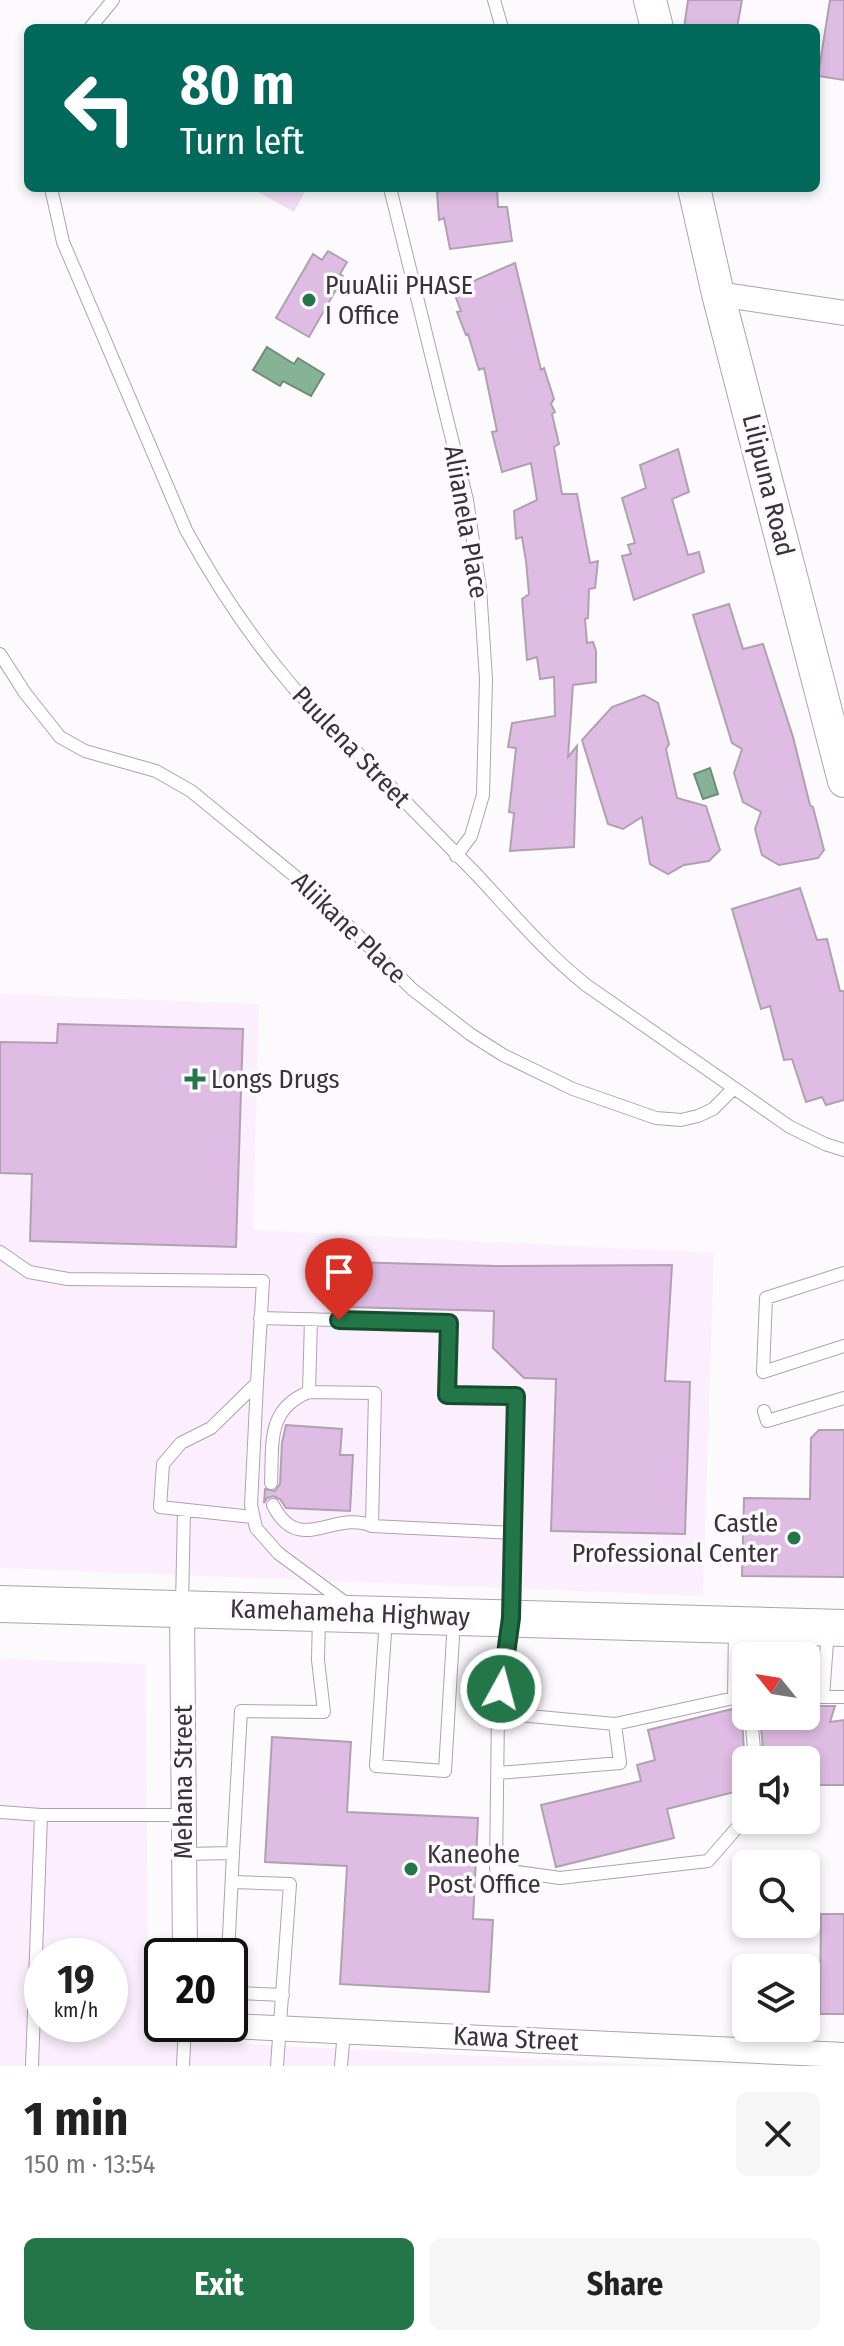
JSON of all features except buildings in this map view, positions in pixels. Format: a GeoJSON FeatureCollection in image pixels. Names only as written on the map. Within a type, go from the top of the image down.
{"type":"FeatureCollection","features":[{"type":"Feature","properties":{"kind":"main road","name":"Kamehameha Highway"},"geometry":{"type":"LineString","coordinates":[[0,1604],[836,1628]]}},
{"type":"Feature","properties":{"kind":"street"},"geometry":{"type":"LineString","coordinates":[[650,0],[656,24]]}},
{"type":"Feature","properties":{"kind":"street","name":"Lilipuna Road"},"geometry":{"type":"LineString","coordinates":[[695,192],[718,294],[844,781]]}},
{"type":"Feature","properties":{"kind":"street"},"geometry":{"type":"LineString","coordinates":[[718,294],[844,313]]}},
{"type":"Feature","properties":{"kind":"street","name":"Mehana Street"},"geometry":{"type":"LineString","coordinates":[[182,1609],[185,1938]]}},
{"type":"Feature","properties":{"kind":"street","name":"Kawa Street"},"geometry":{"type":"LineString","coordinates":[[248,2027],[657,2051],[844,2055]]}},
{"type":"Feature","properties":{"kind":"lane"},"geometry":{"type":"LineString","coordinates":[[93,24],[113,0]]}},
{"type":"Feature","properties":{"kind":"lane"},"geometry":{"type":"LineString","coordinates":[[494,0],[501,24]]}},
{"type":"Feature","properties":{"kind":"lane","name":"Puulena Street"},"geometry":{"type":"LineString","coordinates":[[52,192],[63,242],[186,530],[209,573],[265,654],[293,687],[563,967],[790,1127],[844,1150]]}},
{"type":"Feature","properties":{"kind":"lane","name":"Aliianela Place"},"geometry":{"type":"LineString","coordinates":[[391,192],[467,500],[481,602],[486,679],[483,795],[471,836],[456,856]]}},
{"type":"Feature","properties":{"kind":"lane","name":"Aliikane Place"},"geometry":{"type":"LineString","coordinates":[[0,654],[25,693],[60,737],[85,751],[156,771],[191,791],[313,891],[412,989],[503,1055],[573,1089],[656,1118],[681,1120],[698,1116],[713,1109],[734,1088]]}},
{"type":"Feature","properties":{"kind":"lane"},"geometry":{"type":"LineString","coordinates":[[0,1252],[29,1272],[68,1279],[263,1281],[252,1517],[262,1538],[278,1553],[373,1614],[376,1766],[445,1771],[454,1616]]}},
{"type":"Feature","properties":{"kind":"lane"},"geometry":{"type":"LineString","coordinates":[[844,1273],[766,1298],[763,1372],[844,1346]]}},
{"type":"Feature","properties":{"kind":"lane"},"geometry":{"type":"LineString","coordinates":[[260,1318],[449,1323],[447,1395],[516,1396],[511,1618],[498,1713],[496,1869],[560,1878],[708,1861],[732,1833]]}},
{"type":"Feature","properties":{"kind":"lane"},"geometry":{"type":"LineString","coordinates":[[309,1392],[311,1319]]}},
{"type":"Feature","properties":{"kind":"lane"},"geometry":{"type":"LineString","coordinates":[[252,1517],[160,1507],[163,1464],[181,1443],[211,1428],[257,1383]]}},
{"type":"Feature","properties":{"kind":"lane"},"geometry":{"type":"LineString","coordinates":[[271,1483],[275,1424],[288,1403],[309,1392],[375,1393],[372,1526]]}},
{"type":"Feature","properties":{"kind":"lane"},"geometry":{"type":"LineString","coordinates":[[764,1411],[767,1421],[844,1398]]}},
{"type":"Feature","properties":{"kind":"lane"},"geometry":{"type":"LineString","coordinates":[[273,1505],[286,1523],[297,1529],[320,1529],[360,1521],[372,1526],[514,1533]]}},
{"type":"Feature","properties":{"kind":"lane"},"geometry":{"type":"LineString","coordinates":[[182,1609],[184,1510]]}},
{"type":"Feature","properties":{"kind":"lane"},"geometry":{"type":"LineString","coordinates":[[229,1938],[241,1711],[324,1712],[318,1660],[319,1612]]}},
{"type":"Feature","properties":{"kind":"lane"},"geometry":{"type":"LineString","coordinates":[[735,1625],[736,1642]]}},
{"type":"Feature","properties":{"kind":"lane"},"geometry":{"type":"LineString","coordinates":[[836,1628],[823,1697],[844,1697]]}},
{"type":"Feature","properties":{"kind":"lane"},"geometry":{"type":"LineString","coordinates":[[498,1713],[615,1724],[732,1700]]}},
{"type":"Feature","properties":{"kind":"lane"},"geometry":{"type":"LineString","coordinates":[[498,1773],[620,1763],[615,1724]]}},
{"type":"Feature","properties":{"kind":"lane"},"geometry":{"type":"LineString","coordinates":[[0,1812],[184,1815]]}},
{"type":"Feature","properties":{"kind":"lane"},"geometry":{"type":"LineString","coordinates":[[32,2066],[41,1815]]}},
{"type":"Feature","properties":{"kind":"lane"},"geometry":{"type":"LineString","coordinates":[[184,1854],[233,1853]]}},
{"type":"Feature","properties":{"kind":"lane"},"geometry":{"type":"LineString","coordinates":[[232,1882],[290,1884],[277,2066]]}},
{"type":"Feature","properties":{"kind":"lane"},"geometry":{"type":"LineString","coordinates":[[248,1993],[283,1995]]}},
{"type":"Feature","properties":{"kind":"lane"},"geometry":{"type":"LineString","coordinates":[[341,2066],[344,2031]]}},
{"type":"Feature","properties":{"kind":"lane"},"geometry":{"type":"LineString","coordinates":[[183,2066],[185,2042]]}},
{"type":"Feature","properties":{"kind":"shaded area"},"geometry":{"type":"Polygon","coordinates":[[[258,192],[305,192],[294,212],[258,192]]]}},
{"type":"Feature","properties":{"kind":"shaded area"},"geometry":{"type":"Polygon","coordinates":[[[267,347],[294,364],[298,358],[324,374],[311,396],[283,381],[280,386],[253,370],[267,347]]]}},
{"type":"Feature","properties":{"kind":"shaded area"},"geometry":{"type":"Polygon","coordinates":[[[710,768],[718,794],[703,799],[694,774],[710,768]]]}},
{"type":"Feature","properties":{"kind":"shaded area"},"geometry":{"type":"Polygon","coordinates":[[[0,994],[259,1004],[253,1230],[714,1253],[703,1596],[0,1568],[0,994]]]}},
{"type":"Feature","properties":{"kind":"shaded area"},"geometry":{"type":"Polygon","coordinates":[[[0,1659],[146,1664],[147,1938],[144,1938],[144,2042],[207,2042],[675,2066],[0,2066],[0,1659]]]}},
{"type":"Feature","properties":{"kind":"place","name":"PuuAlii PHASE I Office"},"geometry":{"type":"Point","coordinates":[309,300]}},
{"type":"Feature","properties":{"kind":"place","name":"Longs Drugs"},"geometry":{"type":"Point","coordinates":[195,1079]}},
{"type":"Feature","properties":{"kind":"place","name":"Castle Professional Center"},"geometry":{"type":"Point","coordinates":[794,1538]}},
{"type":"Feature","properties":{"kind":"place","name":"Kaneohe Post Office"},"geometry":{"type":"Point","coordinates":[411,1869]}},
{"type":"Feature","properties":{"kind":"route"},"geometry":{"type":"LineString","coordinates":[[339,1320],[449,1323],[447,1395],[516,1396],[511,1618],[501,1689]]}}]}
